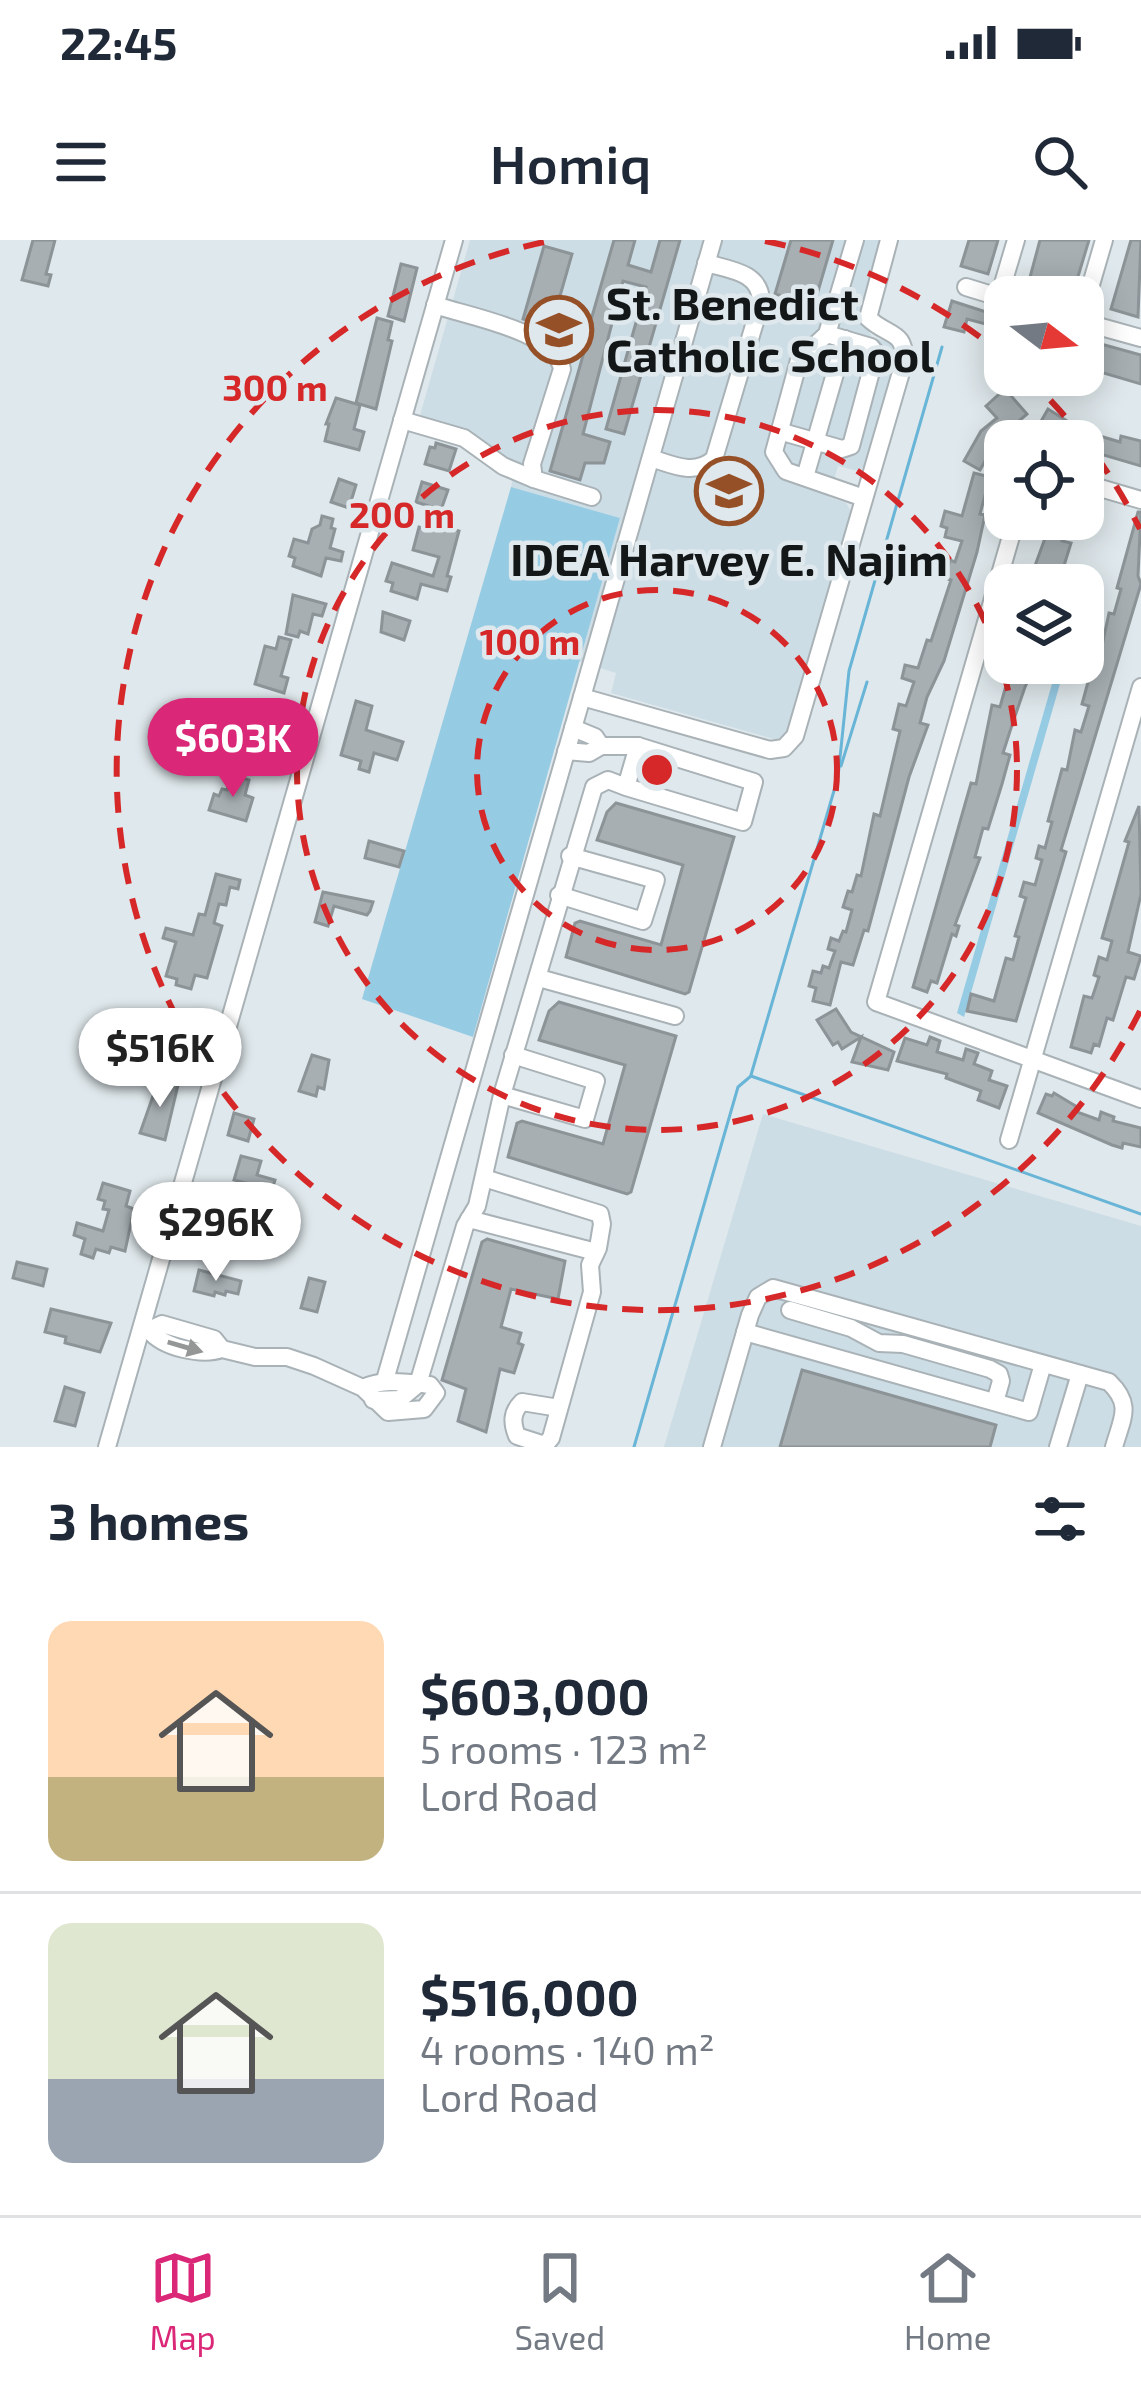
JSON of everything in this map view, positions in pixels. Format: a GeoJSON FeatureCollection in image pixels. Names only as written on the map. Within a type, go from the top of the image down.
{"type":"FeatureCollection","features":[{"type":"Feature","properties":{"kind":"street"},"geometry":{"type":"LineString","coordinates":[[107,1447],[145,1329],[454,240]]}},
{"type":"Feature","properties":{"kind":"street"},"geometry":{"type":"LineString","coordinates":[[381,1400],[713,240]]}},
{"type":"Feature","properties":{"kind":"street"},"geometry":{"type":"LineString","coordinates":[[855,240],[826,334],[799,360],[774,452],[786,471],[837,487],[848,482],[865,492]]}},
{"type":"Feature","properties":{"kind":"street"},"geometry":{"type":"LineString","coordinates":[[582,697],[770,750],[784,748],[795,736],[904,362],[905,346],[898,337],[868,318],[889,240]]}},
{"type":"Feature","properties":{"kind":"street"},"geometry":{"type":"LineString","coordinates":[[1007,276],[1016,240]]}},
{"type":"Feature","properties":{"kind":"street"},"geometry":{"type":"LineString","coordinates":[[1094,276],[1104,240]]}},
{"type":"Feature","properties":{"kind":"street"},"geometry":{"type":"LineString","coordinates":[[651,458],[691,469],[714,459],[760,302],[761,291],[754,279],[706,263]]}},
{"type":"Feature","properties":{"kind":"street"},"geometry":{"type":"LineString","coordinates":[[966,287],[984,292]]}},
{"type":"Feature","properties":{"kind":"street"},"geometry":{"type":"LineString","coordinates":[[435,305],[544,341],[559,354],[562,369],[532,464],[534,478]]}},
{"type":"Feature","properties":{"kind":"street"},"geometry":{"type":"LineString","coordinates":[[1104,328],[1141,338]]}},
{"type":"Feature","properties":{"kind":"street"},"geometry":{"type":"LineString","coordinates":[[778,431],[845,450],[850,446],[875,364],[873,349],[826,334]]}},
{"type":"Feature","properties":{"kind":"street"},"geometry":{"type":"LineString","coordinates":[[806,477],[845,339]]}},
{"type":"Feature","properties":{"kind":"street"},"geometry":{"type":"LineString","coordinates":[[402,420],[464,438],[503,466],[592,497]]}},
{"type":"Feature","properties":{"kind":"street"},"geometry":{"type":"LineString","coordinates":[[1104,490],[1141,500]]}},
{"type":"Feature","properties":{"kind":"street"},"geometry":{"type":"LineString","coordinates":[[1010,540],[875,1002],[1141,1099]]}},
{"type":"Feature","properties":{"kind":"street"},"geometry":{"type":"LineString","coordinates":[[1009,1140],[1141,687]]}},
{"type":"Feature","properties":{"kind":"street"},"geometry":{"type":"LineString","coordinates":[[573,728],[595,736],[601,746]]}},
{"type":"Feature","properties":{"kind":"street"},"geometry":{"type":"LineString","coordinates":[[418,1384],[484,1178],[513,1055],[594,787],[608,780],[743,821],[754,782],[638,746],[566,751]]}},
{"type":"Feature","properties":{"kind":"street"},"geometry":{"type":"LineString","coordinates":[[626,787],[638,746]]}},
{"type":"Feature","properties":{"kind":"street"},"geometry":{"type":"LineString","coordinates":[[559,896],[643,921],[656,880],[570,856]]}},
{"type":"Feature","properties":{"kind":"street"},"geometry":{"type":"LineString","coordinates":[[539,978],[676,1016]]}},
{"type":"Feature","properties":{"kind":"street"},"geometry":{"type":"LineString","coordinates":[[502,1095],[585,1119],[596,1081],[513,1055]]}},
{"type":"Feature","properties":{"kind":"street"},"geometry":{"type":"LineString","coordinates":[[484,1178],[600,1214],[602,1224],[590,1264],[592,1292],[559,1408]]}},
{"type":"Feature","properties":{"kind":"street"},"geometry":{"type":"LineString","coordinates":[[470,1219],[596,1252]]}},
{"type":"Feature","properties":{"kind":"street"},"geometry":{"type":"LineString","coordinates":[[712,1447],[758,1297],[773,1288],[867,1340],[903,1344],[990,1369],[1001,1381],[995,1402]]}},
{"type":"Feature","properties":{"kind":"street"},"geometry":{"type":"LineString","coordinates":[[781,1342],[792,1302]]}},
{"type":"Feature","properties":{"kind":"street"},"geometry":{"type":"LineString","coordinates":[[792,1302],[1109,1382],[1123,1396],[1125,1411],[1114,1447]]}},
{"type":"Feature","properties":{"kind":"street"},"geometry":{"type":"LineString","coordinates":[[145,1329],[162,1324],[214,1340],[222,1349],[254,1357],[287,1357],[381,1400],[424,1409],[436,1393],[430,1384],[385,1380]]}},
{"type":"Feature","properties":{"kind":"street"},"geometry":{"type":"LineString","coordinates":[[745,1332],[1030,1412],[1043,1364]]}},
{"type":"Feature","properties":{"kind":"street"},"geometry":{"type":"LineString","coordinates":[[1058,1447],[1079,1374]]}},
{"type":"Feature","properties":{"kind":"shaded area","name":"IDEA Harvey E. Najim"},"geometry":{"type":"Polygon","coordinates":[[[470,240],[882,240],[860,316],[872,337],[893,344],[898,352],[866,465],[858,471],[838,466],[829,497],[846,503],[852,513],[787,734],[777,740],[611,693],[616,673],[578,661],[620,518],[511,487],[516,465],[419,419],[470,240]]]}},
{"type":"Feature","properties":{"kind":"shaded area"},"geometry":{"type":"Polygon","coordinates":[[[511,487],[620,518],[473,1037],[362,999],[511,487]]]}},
{"type":"Feature","properties":{"kind":"shaded area"},"geometry":{"type":"Polygon","coordinates":[[[1052,684],[1060,684],[964,1017],[957,1013],[1052,684]]]}},
{"type":"Feature","properties":{"kind":"shaded area"},"geometry":{"type":"Polygon","coordinates":[[[763,1114],[1141,1226],[1141,1447],[664,1447],[763,1114]]]}},
{"type":"Feature","properties":{"kind":"building"},"geometry":{"type":"Polygon","coordinates":[[[33,240],[55,240],[46,274],[51,275],[48,286],[22,280],[33,240]]]}},
{"type":"Feature","properties":{"kind":"building"},"geometry":{"type":"Polygon","coordinates":[[[614,240],[635,240],[628,265],[651,272],[660,240],[680,240],[624,434],[606,429],[646,287],[623,281],[583,434],[610,442],[604,463],[585,463],[580,480],[550,471],[584,352],[558,341],[561,332],[523,319],[544,246],[572,254],[556,310],[591,320],[614,240]]]}},
{"type":"Feature","properties":{"kind":"building"},"geometry":{"type":"Polygon","coordinates":[[[791,240],[833,240],[814,305],[775,294],[791,240]]]}},
{"type":"Feature","properties":{"kind":"building"},"geometry":{"type":"Polygon","coordinates":[[[969,240],[998,240],[988,274],[961,266],[969,240]]]}},
{"type":"Feature","properties":{"kind":"building"},"geometry":{"type":"Polygon","coordinates":[[[1040,240],[1089,240],[1078,276],[1030,276],[1040,240]]]}},
{"type":"Feature","properties":{"kind":"building"},"geometry":{"type":"Polygon","coordinates":[[[1131,240],[1141,240],[1138,317],[1111,309],[1131,240]]]}},
{"type":"Feature","properties":{"kind":"building"},"geometry":{"type":"Polygon","coordinates":[[[401,264],[417,268],[404,321],[388,316],[401,264]]]}},
{"type":"Feature","properties":{"kind":"building"},"geometry":{"type":"Polygon","coordinates":[[[952,301],[984,311],[984,323],[967,319],[964,332],[944,327],[952,301]]]}},
{"type":"Feature","properties":{"kind":"building"},"geometry":{"type":"Polygon","coordinates":[[[377,318],[392,322],[388,340],[392,341],[376,409],[356,403],[377,318]]]}},
{"type":"Feature","properties":{"kind":"building"},"geometry":{"type":"Polygon","coordinates":[[[1104,345],[1141,355],[1141,384],[1104,373],[1104,345]]]}},
{"type":"Feature","properties":{"kind":"building"},"geometry":{"type":"Polygon","coordinates":[[[997,396],[1011,396],[1027,414],[1020,420],[995,420],[986,406],[997,396]]]}},
{"type":"Feature","properties":{"kind":"building"},"geometry":{"type":"Polygon","coordinates":[[[336,398],[360,405],[354,429],[364,432],[359,450],[325,441],[336,398]]]}},
{"type":"Feature","properties":{"kind":"building"},"geometry":{"type":"Polygon","coordinates":[[[1048,409],[1066,420],[1042,420],[1048,409]]]}},
{"type":"Feature","properties":{"kind":"building"},"geometry":{"type":"Polygon","coordinates":[[[984,429],[980,470],[964,461],[984,429]]]}},
{"type":"Feature","properties":{"kind":"building"},"geometry":{"type":"Polygon","coordinates":[[[1104,437],[1141,441],[1141,466],[1104,455],[1104,437]]]}},
{"type":"Feature","properties":{"kind":"building"},"geometry":{"type":"Polygon","coordinates":[[[436,443],[456,449],[449,471],[425,464],[436,443]]]}},
{"type":"Feature","properties":{"kind":"building"},"geometry":{"type":"Polygon","coordinates":[[[974,473],[984,476],[980,514],[984,520],[977,552],[944,661],[927,697],[920,723],[928,725],[909,777],[868,931],[864,930],[853,965],[841,962],[830,1005],[813,1001],[816,988],[809,986],[813,971],[829,968],[835,951],[828,949],[831,938],[839,941],[846,932],[852,910],[843,907],[857,875],[861,876],[874,814],[880,816],[900,731],[893,729],[899,704],[906,706],[914,682],[902,678],[905,665],[918,668],[927,640],[931,641],[951,580],[945,578],[950,560],[955,562],[962,541],[945,537],[947,528],[941,526],[945,511],[962,516],[974,473]]]}},
{"type":"Feature","properties":{"kind":"building"},"geometry":{"type":"Polygon","coordinates":[[[339,479],[356,485],[349,508],[331,502],[339,479]]]}},
{"type":"Feature","properties":{"kind":"building"},"geometry":{"type":"Polygon","coordinates":[[[422,482],[448,490],[441,510],[416,502],[422,482]]]}},
{"type":"Feature","properties":{"kind":"building"},"geometry":{"type":"Polygon","coordinates":[[[1141,512],[1141,584],[1061,850],[1066,852],[1016,1021],[967,1011],[971,994],[994,1001],[1006,958],[1013,960],[1026,898],[1020,896],[1024,882],[1035,885],[1042,860],[1036,858],[1039,846],[1045,848],[1062,769],[1067,770],[1075,730],[1081,732],[1089,706],[1082,704],[1088,684],[1104,684],[1104,637],[1121,589],[1117,588],[1141,512]]]}},
{"type":"Feature","properties":{"kind":"building"},"geometry":{"type":"Polygon","coordinates":[[[322,516],[333,519],[330,548],[343,552],[341,561],[326,558],[321,576],[293,566],[295,558],[289,556],[294,539],[308,543],[322,516]]]}},
{"type":"Feature","properties":{"kind":"building"},"geometry":{"type":"Polygon","coordinates":[[[429,522],[459,531],[447,591],[421,584],[417,599],[391,591],[393,583],[386,581],[392,563],[433,576],[439,557],[413,550],[419,527],[427,529],[429,522]]]}},
{"type":"Feature","properties":{"kind":"building"},"geometry":{"type":"Polygon","coordinates":[[[1044,540],[1071,543],[1064,564],[1036,564],[1044,540]]]}},
{"type":"Feature","properties":{"kind":"building"},"geometry":{"type":"Polygon","coordinates":[[[293,595],[326,604],[322,616],[313,614],[308,634],[300,631],[298,637],[286,634],[293,595]]]}},
{"type":"Feature","properties":{"kind":"building"},"geometry":{"type":"Polygon","coordinates":[[[383,612],[410,621],[404,640],[381,632],[383,612]]]}},
{"type":"Feature","properties":{"kind":"building"},"geometry":{"type":"Polygon","coordinates":[[[279,637],[291,640],[281,676],[288,678],[284,693],[255,684],[265,646],[276,649],[279,637]]]}},
{"type":"Feature","properties":{"kind":"building"},"geometry":{"type":"Polygon","coordinates":[[[1006,684],[1026,684],[1003,753],[1010,755],[988,829],[983,828],[975,857],[980,858],[955,925],[959,926],[956,936],[952,934],[937,983],[931,981],[927,992],[913,987],[971,783],[976,784],[992,705],[1000,707],[1006,684]]]}},
{"type":"Feature","properties":{"kind":"building"},"geometry":{"type":"Polygon","coordinates":[[[356,701],[372,706],[366,730],[403,742],[397,760],[374,753],[369,772],[359,769],[361,761],[341,755],[356,701]]]}},
{"type":"Feature","properties":{"kind":"building"},"geometry":{"type":"Polygon","coordinates":[[[232,775],[249,780],[245,795],[253,798],[246,821],[209,810],[214,794],[227,790],[232,775]]]}},
{"type":"Feature","properties":{"kind":"building"},"geometry":{"type":"Polygon","coordinates":[[[616,803],[734,837],[685,994],[566,957],[575,923],[580,921],[661,945],[683,865],[597,840],[607,812],[616,803]]]}},
{"type":"Feature","properties":{"kind":"building"},"geometry":{"type":"Polygon","coordinates":[[[1139,806],[1141,894],[1128,952],[1141,956],[1134,979],[1126,977],[1113,1020],[1107,1018],[1099,1046],[1094,1044],[1091,1053],[1071,1047],[1084,996],[1092,998],[1099,977],[1094,975],[1099,957],[1107,960],[1112,941],[1102,938],[1129,842],[1125,841],[1139,806]]]}},
{"type":"Feature","properties":{"kind":"building"},"geometry":{"type":"Polygon","coordinates":[[[369,841],[404,851],[399,867],[365,858],[369,841]]]}},
{"type":"Feature","properties":{"kind":"building"},"geometry":{"type":"Polygon","coordinates":[[[216,874],[240,880],[238,889],[230,887],[226,905],[219,904],[214,923],[222,926],[207,978],[195,975],[191,989],[176,985],[177,979],[166,976],[176,942],[163,938],[166,928],[193,935],[199,914],[205,915],[216,874]]]}},
{"type":"Feature","properties":{"kind":"building"},"geometry":{"type":"Polygon","coordinates":[[[323,892],[373,902],[367,915],[334,906],[328,926],[315,922],[323,892]]]}},
{"type":"Feature","properties":{"kind":"building"},"geometry":{"type":"Polygon","coordinates":[[[559,1002],[676,1036],[627,1194],[508,1157],[517,1123],[522,1121],[603,1144],[625,1065],[539,1040],[549,1011],[559,1002]]]}},
{"type":"Feature","properties":{"kind":"building"},"geometry":{"type":"Polygon","coordinates":[[[836,1009],[851,1032],[894,1052],[888,1070],[852,1062],[861,1037],[842,1049],[838,1042],[833,1045],[817,1020],[836,1009]]]}},
{"type":"Feature","properties":{"kind":"building"},"geometry":{"type":"Polygon","coordinates":[[[930,1037],[940,1041],[937,1052],[963,1060],[966,1049],[978,1053],[974,1064],[992,1071],[989,1080],[1007,1086],[999,1108],[978,1100],[981,1091],[946,1078],[947,1074],[897,1061],[905,1038],[927,1045],[930,1037]]]}},
{"type":"Feature","properties":{"kind":"building"},"geometry":{"type":"Polygon","coordinates":[[[312,1055],[329,1060],[324,1089],[318,1087],[316,1096],[299,1091],[312,1055]]]}},
{"type":"Feature","properties":{"kind":"building"},"geometry":{"type":"Polygon","coordinates":[[[159,1079],[178,1085],[165,1140],[140,1133],[159,1079]]]}},
{"type":"Feature","properties":{"kind":"building"},"geometry":{"type":"Polygon","coordinates":[[[1054,1093],[1079,1108],[1077,1112],[1099,1120],[1101,1112],[1114,1117],[1113,1121],[1141,1128],[1141,1147],[1112,1145],[1038,1113],[1046,1094],[1054,1093]]]}},
{"type":"Feature","properties":{"kind":"building"},"geometry":{"type":"Polygon","coordinates":[[[234,1113],[254,1119],[248,1141],[228,1135],[234,1113]]]}},
{"type":"Feature","properties":{"kind":"building"},"geometry":{"type":"Polygon","coordinates":[[[241,1156],[261,1161],[257,1175],[275,1180],[272,1190],[234,1180],[241,1156]]]}},
{"type":"Feature","properties":{"kind":"building"},"geometry":{"type":"Polygon","coordinates":[[[103,1183],[130,1191],[126,1206],[134,1209],[125,1251],[96,1249],[93,1258],[81,1254],[85,1239],[74,1235],[77,1223],[103,1231],[109,1210],[98,1199],[103,1183]]]}},
{"type":"Feature","properties":{"kind":"building"},"geometry":{"type":"Polygon","coordinates":[[[223,1211],[247,1217],[240,1245],[215,1242],[223,1211]]]}},
{"type":"Feature","properties":{"kind":"building"},"geometry":{"type":"Polygon","coordinates":[[[487,1239],[565,1261],[558,1299],[511,1289],[501,1327],[521,1333],[518,1343],[523,1345],[514,1373],[500,1369],[486,1432],[458,1421],[466,1389],[442,1380],[482,1242],[487,1239]]]}},
{"type":"Feature","properties":{"kind":"building"},"geometry":{"type":"Polygon","coordinates":[[[17,1262],[47,1269],[43,1286],[13,1278],[17,1262]]]}},
{"type":"Feature","properties":{"kind":"building"},"geometry":{"type":"Polygon","coordinates":[[[199,1270],[241,1281],[238,1294],[226,1291],[214,1296],[194,1291],[199,1270]]]}},
{"type":"Feature","properties":{"kind":"building"},"geometry":{"type":"Polygon","coordinates":[[[309,1278],[325,1282],[317,1312],[301,1308],[309,1278]]]}},
{"type":"Feature","properties":{"kind":"building"},"geometry":{"type":"Polygon","coordinates":[[[51,1309],[111,1323],[100,1352],[45,1332],[51,1309]]]}},
{"type":"Feature","properties":{"kind":"building"},"geometry":{"type":"Polygon","coordinates":[[[802,1370],[996,1425],[990,1447],[780,1447],[802,1370]]]}},
{"type":"Feature","properties":{"kind":"building"},"geometry":{"type":"Polygon","coordinates":[[[65,1387],[84,1393],[75,1426],[55,1421],[65,1387]]]}},
{"type":"Feature","properties":{"kind":"waterway"},"geometry":{"type":"LineString","coordinates":[[751,1075],[838,777],[849,671],[942,347]]}},
{"type":"Feature","properties":{"kind":"waterway"},"geometry":{"type":"LineString","coordinates":[[841,766],[867,682]]}},
{"type":"Feature","properties":{"kind":"waterway"},"geometry":{"type":"LineString","coordinates":[[634,1447],[738,1087],[751,1076],[1141,1214]]}},
{"type":"Feature","properties":{"kind":"place","name":"St. Benedict Catholic School"},"geometry":{"type":"Point","coordinates":[559,330]}},
{"type":"Feature","properties":{"kind":"place","name":"IDEA Harvey E. Najim"},"geometry":{"type":"Point","coordinates":[729,491]}}]}
